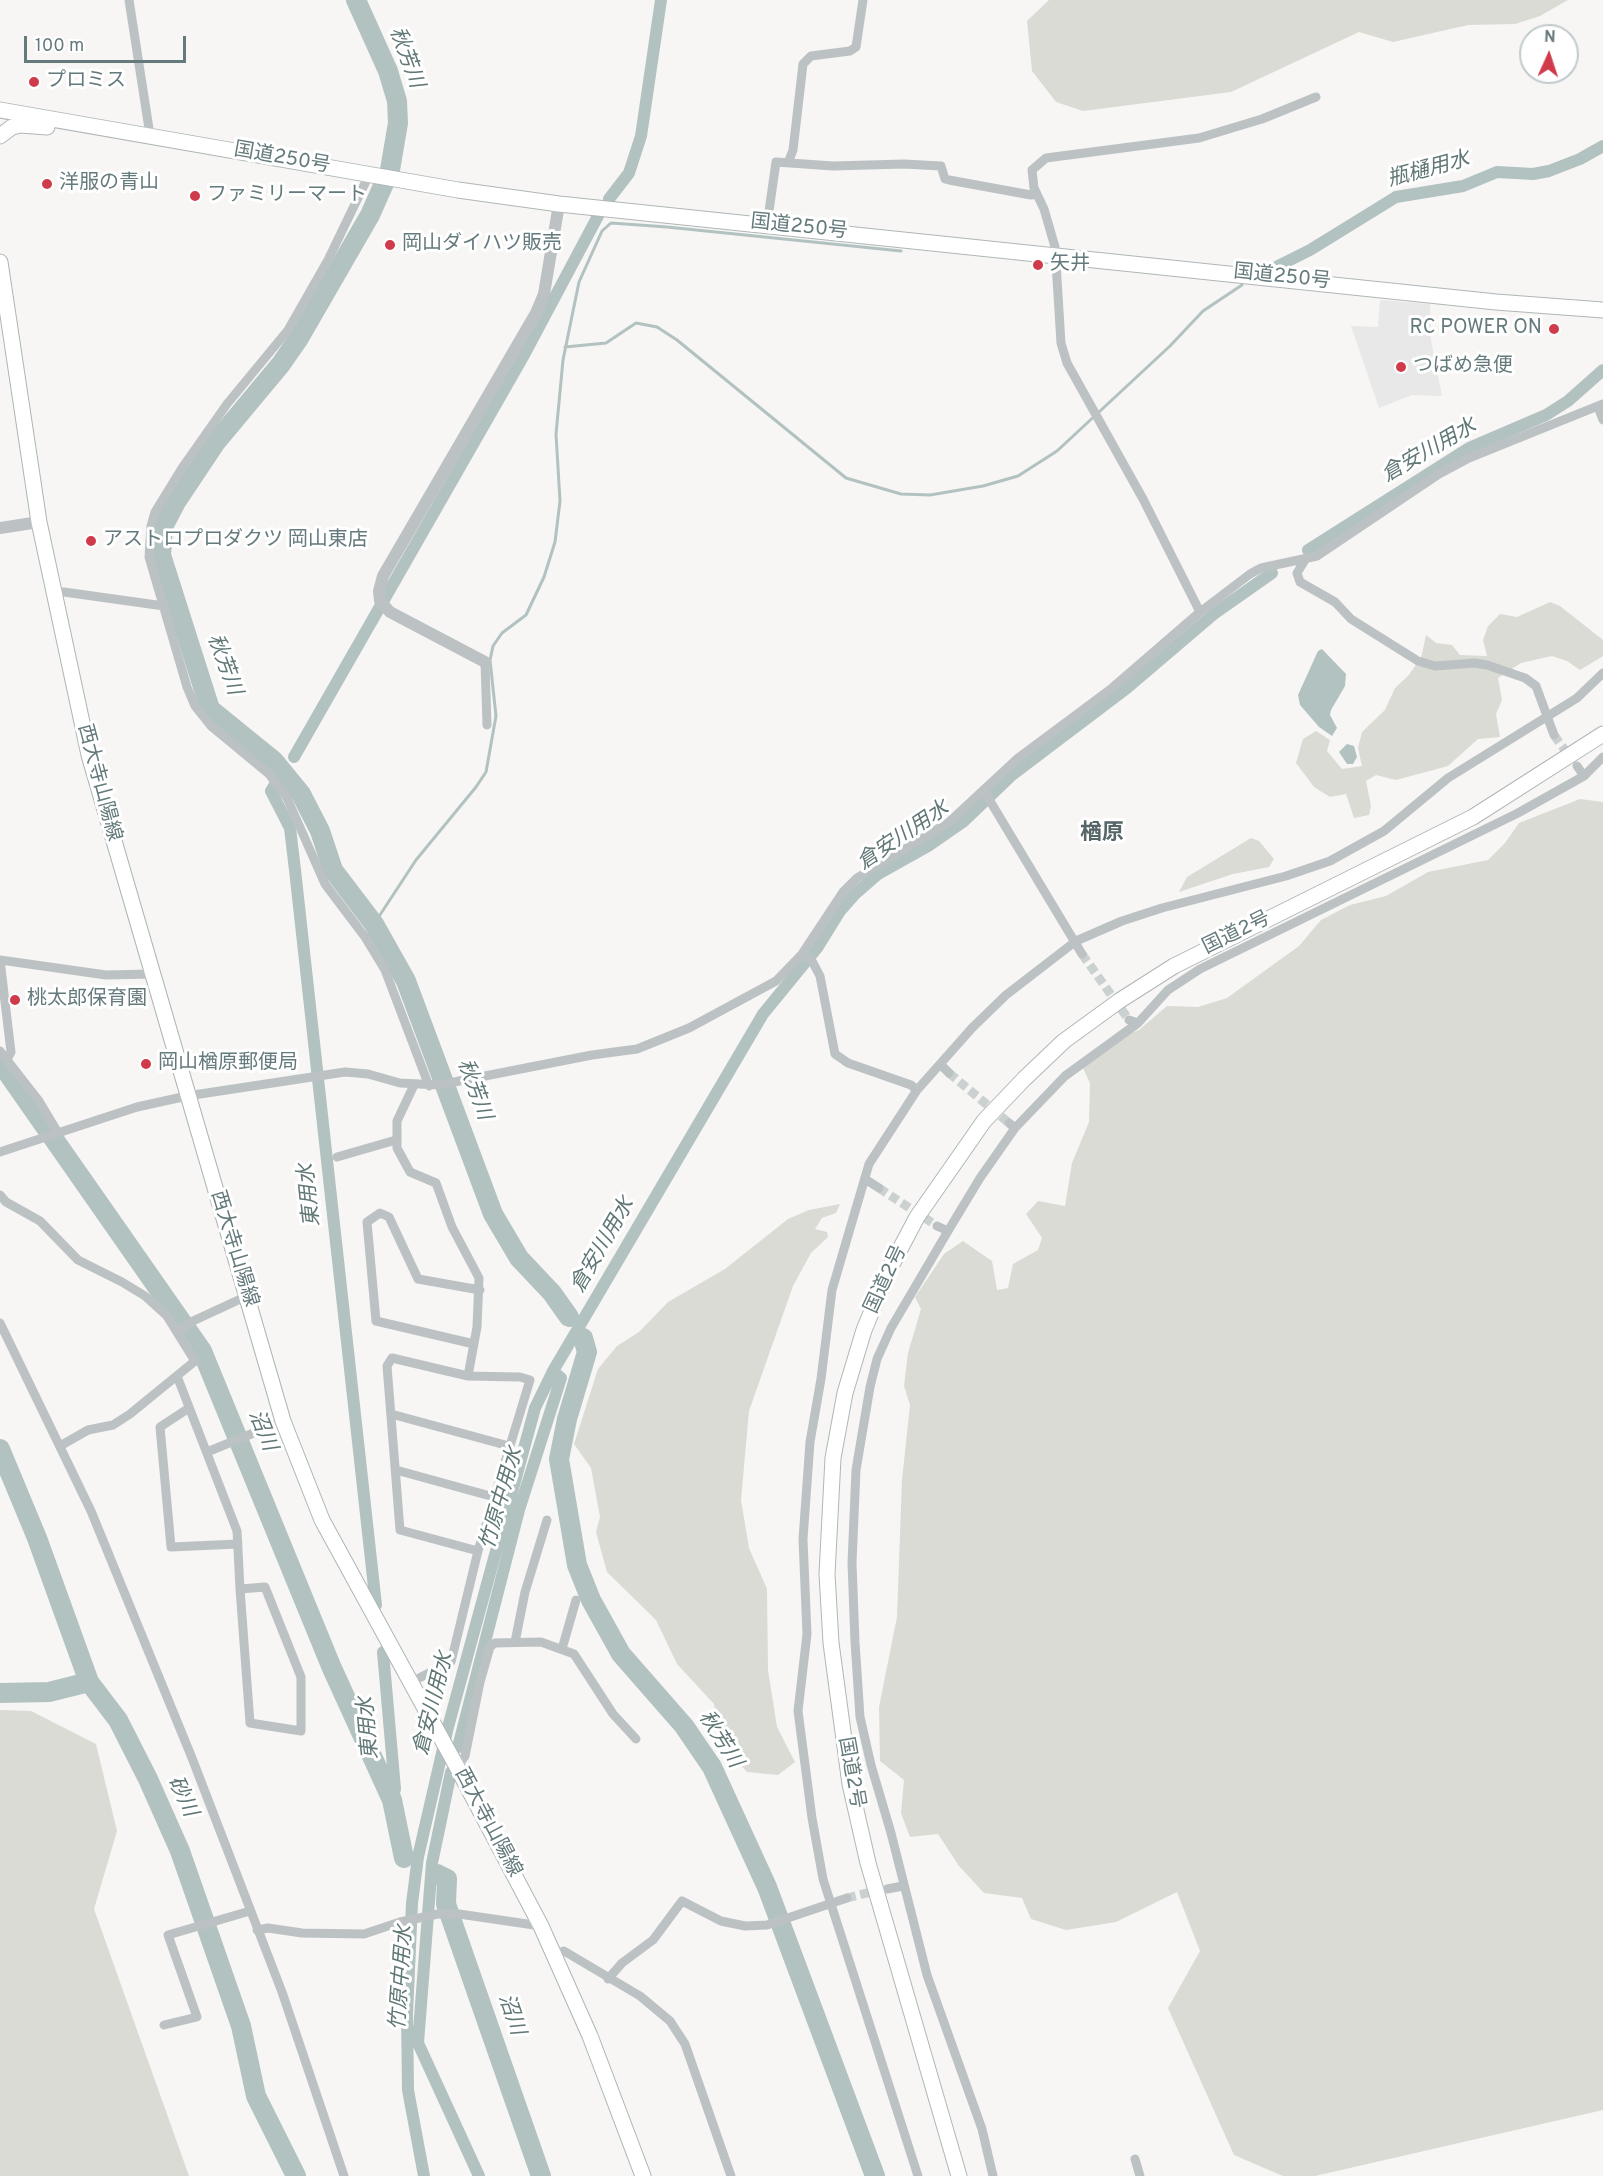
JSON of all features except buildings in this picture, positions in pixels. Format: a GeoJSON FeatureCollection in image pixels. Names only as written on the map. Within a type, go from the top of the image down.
{"type":"FeatureCollection","features":[{"type":"Feature","properties":{"kind":"main road","name":"国道250号"},"geometry":{"type":"LineString","coordinates":[[0,110],[399,180],[559,204],[1056,254],[1496,302],[1603,310]]}},
{"type":"Feature","properties":{"kind":"main road"},"geometry":{"type":"LineString","coordinates":[[0,136],[21,125],[84,133],[115,129]]}},
{"type":"Feature","properties":{"kind":"main road","name":"西大寺山陽線"},"geometry":{"type":"LineString","coordinates":[[0,262],[39,522],[89,755],[283,1421],[322,1520],[455,1762],[541,1926],[590,2036],[643,2176]]}},
{"type":"Feature","properties":{"kind":"main road","name":"国道2号"},"geometry":{"type":"LineString","coordinates":[[959,2176],[868,1863],[850,1784],[831,1643],[827,1574],[833,1458],[851,1372],[864,1330],[890,1270],[917,1217],[984,1122],[1064,1041],[1119,1001],[1174,966],[1473,817],[1603,734]]}},
{"type":"Feature","properties":{"kind":"street"},"geometry":{"type":"LineString","coordinates":[[129,0],[150,135]]}},
{"type":"Feature","properties":{"kind":"street"},"geometry":{"type":"LineString","coordinates":[[788,163],[793,150],[803,64],[811,56],[850,51],[856,47],[863,0]]}},
{"type":"Feature","properties":{"kind":"street"},"geometry":{"type":"LineString","coordinates":[[1200,612],[1064,353],[1056,254],[1032,170],[1046,158],[1183,142],[1262,119],[1316,97]]}},
{"type":"Feature","properties":{"kind":"street"},"geometry":{"type":"LineString","coordinates":[[767,225],[776,162],[833,166],[904,164],[941,166],[945,178],[949,180],[1031,195],[1037,194]]}},
{"type":"Feature","properties":{"kind":"street"},"geometry":{"type":"LineString","coordinates":[[372,175],[328,260],[288,330],[227,404],[182,468],[155,512],[151,526],[148,557],[187,687],[195,706],[211,726],[269,774],[287,798],[325,884],[365,937],[385,970],[434,1086]]}},
{"type":"Feature","properties":{"kind":"street"},"geometry":{"type":"LineString","coordinates":[[487,725],[485,662],[390,612],[380,601],[379,591],[383,576],[537,314],[544,294],[559,204]]}},
{"type":"Feature","properties":{"kind":"street"},"geometry":{"type":"LineString","coordinates":[[0,1152],[57,1131],[137,1107],[187,1096],[321,1074],[368,1074],[414,1085],[434,1086],[592,1055],[622,1052],[656,1042],[762,990],[789,969],[803,954],[843,892],[857,878],[949,822],[987,795],[1018,758],[1112,688],[1200,612],[1261,568],[1317,556],[1469,458],[1600,406],[1603,420]]}},
{"type":"Feature","properties":{"kind":"street"},"geometry":{"type":"LineString","coordinates":[[0,528],[39,522]]}},
{"type":"Feature","properties":{"kind":"street"},"geometry":{"type":"LineString","coordinates":[[1305,560],[1297,577],[1335,602],[1351,619],[1418,661],[1435,666],[1475,663],[1525,678],[1536,686],[1554,735]]}},
{"type":"Feature","properties":{"kind":"street"},"geometry":{"type":"LineString","coordinates":[[53,592],[164,606]]}},
{"type":"Feature","properties":{"kind":"street"},"geometry":{"type":"LineString","coordinates":[[918,2176],[819,1858],[800,1739],[798,1711],[807,1634],[803,1539],[810,1442],[823,1368],[832,1290],[840,1253],[869,1164],[882,1140],[917,1090],[940,1064],[1006,995],[1076,941],[1162,908],[1293,874],[1330,861],[1384,831],[1448,778],[1577,698],[1603,673]]}},
{"type":"Feature","properties":{"kind":"street"},"geometry":{"type":"LineString","coordinates":[[993,2176],[982,2129],[927,1975],[860,1717],[852,1563],[856,1470],[877,1359],[891,1328],[1012,1125],[1065,1076],[1134,1022],[1168,990],[1200,969],[1518,813],[1584,776],[1603,757]]}},
{"type":"Feature","properties":{"kind":"street"},"geometry":{"type":"LineString","coordinates":[[1577,766],[1584,776]]}},
{"type":"Feature","properties":{"kind":"street"},"geometry":{"type":"LineString","coordinates":[[987,795],[1082,954]]}},
{"type":"Feature","properties":{"kind":"street"},"geometry":{"type":"LineString","coordinates":[[803,954],[812,961],[820,976],[835,1054],[848,1063],[911,1085],[917,1090]]}},
{"type":"Feature","properties":{"kind":"street"},"geometry":{"type":"LineString","coordinates":[[7,1059],[11,1052],[0,960],[106,975],[152,974]]}},
{"type":"Feature","properties":{"kind":"street"},"geometry":{"type":"LineString","coordinates":[[0,1051],[39,1101],[57,1131]]}},
{"type":"Feature","properties":{"kind":"street"},"geometry":{"type":"LineString","coordinates":[[940,1064],[949,1073]]}},
{"type":"Feature","properties":{"kind":"street"},"geometry":{"type":"LineString","coordinates":[[414,1085],[398,1121],[396,1140],[410,1172],[436,1183],[452,1227],[479,1278],[480,1290],[474,1344],[468,1376]]}},
{"type":"Feature","properties":{"kind":"street"},"geometry":{"type":"LineString","coordinates":[[337,1157],[396,1140]]}},
{"type":"Feature","properties":{"kind":"street"},"geometry":{"type":"LineString","coordinates":[[866,1179],[879,1188]]}},
{"type":"Feature","properties":{"kind":"street"},"geometry":{"type":"LineString","coordinates":[[0,1195],[6,1202],[40,1221],[78,1260],[145,1296],[167,1316],[195,1361],[122,1420],[113,1425],[88,1430],[60,1446]]}},
{"type":"Feature","properties":{"kind":"street"},"geometry":{"type":"LineString","coordinates":[[474,1344],[376,1321],[367,1222],[380,1213],[389,1217],[418,1279],[480,1290]]}},
{"type":"Feature","properties":{"kind":"street"},"geometry":{"type":"LineString","coordinates":[[937,1226],[948,1232]]}},
{"type":"Feature","properties":{"kind":"street"},"geometry":{"type":"LineString","coordinates":[[177,1332],[193,1321],[247,1296]]}},
{"type":"Feature","properties":{"kind":"street"},"geometry":{"type":"LineString","coordinates":[[0,1323],[100,1532],[196,1769],[282,1992],[344,2176]]}},
{"type":"Feature","properties":{"kind":"street"},"geometry":{"type":"LineString","coordinates":[[411,1682],[451,1662],[478,1551],[530,1380],[520,1377],[468,1376],[393,1358],[387,1366],[400,1530],[478,1551]]}},
{"type":"Feature","properties":{"kind":"street"},"geometry":{"type":"LineString","coordinates":[[177,1377],[237,1531],[240,1589],[250,1723],[302,1731],[301,1677],[265,1587],[240,1589]]}},
{"type":"Feature","properties":{"kind":"street"},"geometry":{"type":"LineString","coordinates":[[189,1408],[160,1427],[171,1547],[238,1544]]}},
{"type":"Feature","properties":{"kind":"street"},"geometry":{"type":"LineString","coordinates":[[391,1414],[509,1446]]}},
{"type":"Feature","properties":{"kind":"street"},"geometry":{"type":"LineString","coordinates":[[207,1452],[283,1421]]}},
{"type":"Feature","properties":{"kind":"street"},"geometry":{"type":"LineString","coordinates":[[396,1470],[494,1497]]}},
{"type":"Feature","properties":{"kind":"street"},"geometry":{"type":"LineString","coordinates":[[514,1642],[525,1592],[547,1520]]}},
{"type":"Feature","properties":{"kind":"street"},"geometry":{"type":"LineString","coordinates":[[562,1649],[576,1600]]}},
{"type":"Feature","properties":{"kind":"street"},"geometry":{"type":"LineString","coordinates":[[455,1762],[465,1756],[490,1647],[495,1643],[542,1642],[574,1654],[613,1714],[636,1739]]}},
{"type":"Feature","properties":{"kind":"street"},"geometry":{"type":"LineString","coordinates":[[887,1888],[903,1886]]}},
{"type":"Feature","properties":{"kind":"street"},"geometry":{"type":"LineString","coordinates":[[608,1978],[622,1963],[653,1941],[682,1901],[721,1921],[745,1926],[767,1925],[847,1898]]}},
{"type":"Feature","properties":{"kind":"street"},"geometry":{"type":"LineString","coordinates":[[164,2025],[197,2018],[168,1935],[250,1911]]}},
{"type":"Feature","properties":{"kind":"street"},"geometry":{"type":"LineString","coordinates":[[257,1930],[268,1928],[302,1933],[364,1934],[400,1922],[438,1914],[459,1914],[541,1926]]}},
{"type":"Feature","properties":{"kind":"street"},"geometry":{"type":"LineString","coordinates":[[554,1955],[564,1951],[640,1996],[670,2021],[686,2044],[731,2176]]}},
{"type":"Feature","properties":{"kind":"street"},"geometry":{"type":"LineString","coordinates":[[1135,2158],[1140,2176]]}},
{"type":"Feature","properties":{"kind":"shaded area"},"geometry":{"type":"Polygon","coordinates":[[[1049,0],[1568,0],[1540,16],[1515,24],[1468,25],[1393,42],[1359,32],[1231,92],[1083,111],[1056,102],[1032,71],[1027,21],[1049,0]]]}},
{"type":"Feature","properties":{"kind":"shaded area","name":"つばめ急便"},"geometry":{"type":"Polygon","coordinates":[[[1380,300],[1430,304],[1431,340],[1442,396],[1412,395],[1379,408],[1351,326],[1378,327],[1380,300]]]}},
{"type":"Feature","properties":{"kind":"shaded area"},"geometry":{"type":"Polygon","coordinates":[[[1550,602],[1560,606],[1603,640],[1603,656],[1580,670],[1567,661],[1552,656],[1521,663],[1498,678],[1502,700],[1496,714],[1500,737],[1478,739],[1448,766],[1396,780],[1376,775],[1366,781],[1371,806],[1369,815],[1354,818],[1346,794],[1330,797],[1314,787],[1296,763],[1303,739],[1316,731],[1330,740],[1327,751],[1342,769],[1362,766],[1358,748],[1362,732],[1385,710],[1395,688],[1408,676],[1421,658],[1426,635],[1436,643],[1452,645],[1460,655],[1487,656],[1483,640],[1488,626],[1500,614],[1517,617],[1550,602]]]}},
{"type":"Feature","properties":{"kind":"shaded area"},"geometry":{"type":"Polygon","coordinates":[[[1322,649],[1346,674],[1345,686],[1331,710],[1330,715],[1337,728],[1332,736],[1319,727],[1300,705],[1298,695],[1318,651],[1322,649]]]}},
{"type":"Feature","properties":{"kind":"shaded area"},"geometry":{"type":"Polygon","coordinates":[[[1347,744],[1354,746],[1357,757],[1353,764],[1347,764],[1339,752],[1347,744]]]}},
{"type":"Feature","properties":{"kind":"shaded area"},"geometry":{"type":"Polygon","coordinates":[[[1580,799],[1603,802],[1603,2110],[1315,2176],[1283,2176],[1234,2155],[1168,2008],[1200,1951],[1177,1892],[1116,1922],[1066,1930],[1031,1919],[1022,1898],[984,1893],[959,1866],[938,1834],[910,1837],[901,1813],[904,1780],[880,1761],[879,1707],[897,1617],[902,1480],[910,1405],[904,1386],[908,1353],[921,1309],[915,1297],[944,1254],[963,1241],[992,1261],[997,1290],[1008,1288],[1013,1264],[1038,1250],[1042,1238],[1026,1214],[1038,1201],[1065,1206],[1072,1163],[1089,1122],[1090,1083],[1082,1066],[1125,1035],[1139,1030],[1167,1006],[1198,1007],[1227,998],[1299,946],[1321,920],[1350,905],[1386,896],[1428,872],[1488,860],[1505,843],[1519,823],[1580,799]]]}},
{"type":"Feature","properties":{"kind":"shaded area"},"geometry":{"type":"Polygon","coordinates":[[[1251,838],[1259,841],[1274,859],[1269,867],[1233,874],[1179,892],[1187,877],[1251,838]]]}},
{"type":"Feature","properties":{"kind":"shaded area"},"geometry":{"type":"Polygon","coordinates":[[[840,1204],[836,1213],[822,1218],[815,1229],[827,1232],[828,1237],[811,1253],[793,1286],[749,1411],[741,1500],[749,1548],[767,1589],[768,1670],[777,1727],[795,1762],[778,1775],[747,1772],[720,1743],[714,1704],[677,1664],[656,1620],[607,1572],[596,1532],[600,1517],[591,1468],[574,1444],[598,1369],[617,1346],[639,1332],[668,1302],[725,1269],[788,1219],[809,1210],[840,1204]]]}},
{"type":"Feature","properties":{"kind":"shaded area"},"geometry":{"type":"Polygon","coordinates":[[[0,1710],[31,1711],[96,1744],[117,1831],[94,1909],[189,2176],[0,2176],[0,1710]]]}},
{"type":"Feature","properties":{"kind":"waterway","name":"秋芳川"},"geometry":{"type":"LineString","coordinates":[[356,0],[388,71],[397,101],[398,123],[390,170],[370,215],[299,338],[281,364],[216,442],[176,502],[163,527],[161,555],[210,709],[274,761],[301,794],[320,831],[333,870],[374,924],[406,981],[493,1214],[519,1258],[552,1293],[569,1317]]}},
{"type":"Feature","properties":{"kind":"waterway"},"geometry":{"type":"LineString","coordinates":[[609,199],[629,173],[641,136],[661,0]]}},
{"type":"Feature","properties":{"kind":"waterway","name":"瓶樋用水"},"geometry":{"type":"LineString","coordinates":[[1276,267],[1310,250],[1396,197],[1463,186],[1497,172],[1533,174],[1549,171],[1580,159],[1603,146]]}},
{"type":"Feature","properties":{"kind":"waterway"},"geometry":{"type":"LineString","coordinates":[[294,757],[524,355],[598,216]]}},
{"type":"Feature","properties":{"kind":"waterway"},"geometry":{"type":"LineString","coordinates":[[374,924],[416,860],[486,772],[496,716],[490,660],[493,646],[502,633],[526,615],[544,577],[555,542],[560,501],[556,434],[563,360],[579,282],[602,231],[611,223],[901,251]]}},
{"type":"Feature","properties":{"kind":"waterway"},"geometry":{"type":"LineString","coordinates":[[565,347],[606,343],[636,323],[657,327],[677,340],[846,478],[901,494],[930,495],[983,486],[1018,476],[1057,451],[1170,346],[1203,311],[1242,285]]}},
{"type":"Feature","properties":{"kind":"waterway","name":"倉安川用水"},"geometry":{"type":"LineString","coordinates":[[1308,550],[1469,448],[1546,415],[1568,401],[1603,370]]}},
{"type":"Feature","properties":{"kind":"waterway","name":"倉安川用水"},"geometry":{"type":"LineString","coordinates":[[424,2176],[408,2090],[407,2014],[412,1903],[418,1857],[448,1727],[535,1408],[553,1371],[763,1014],[817,948],[840,911],[855,894],[878,874],[928,846],[964,821],[1012,775],[1127,688],[1215,613],[1272,573]]}},
{"type":"Feature","properties":{"kind":"waterway","name":"東用水"},"geometry":{"type":"LineString","coordinates":[[274,786],[271,791],[290,828],[376,1605]]}},
{"type":"Feature","properties":{"kind":"waterway","name":"沼川"},"geometry":{"type":"LineString","coordinates":[[0,1062],[202,1351],[331,1666],[392,1800],[404,1858]]}},
{"type":"Feature","properties":{"kind":"waterway","name":"秋芳川"},"geometry":{"type":"LineString","coordinates":[[583,1338],[587,1352],[567,1419],[559,1459],[577,1565],[591,1600],[621,1654],[684,1726],[712,1767],[767,1887],[875,2176]]}},
{"type":"Feature","properties":{"kind":"waterway","name":"竹原中用水"},"geometry":{"type":"LineString","coordinates":[[458,1747],[519,1510],[561,1378],[553,1371]]}},
{"type":"Feature","properties":{"kind":"waterway","name":"砂川"},"geometry":{"type":"LineString","coordinates":[[0,1449],[37,1538],[89,1682],[118,1720],[148,1779],[180,1851],[241,2026],[256,2096],[296,2176]]}},
{"type":"Feature","properties":{"kind":"waterway","name":"東用水"},"geometry":{"type":"LineString","coordinates":[[383,1652],[395,1789],[392,1800]]}},
{"type":"Feature","properties":{"kind":"waterway"},"geometry":{"type":"LineString","coordinates":[[0,1693],[49,1692],[89,1682]]}},
{"type":"Feature","properties":{"kind":"waterway","name":"竹原中用水"},"geometry":{"type":"LineString","coordinates":[[451,1772],[432,1863],[418,2043],[479,2176]]}},
{"type":"Feature","properties":{"kind":"waterway","name":"沼川"},"geometry":{"type":"LineString","coordinates":[[437,1874],[447,1879],[446,1904],[541,2176]]}},
{"type":"Feature","properties":{"kind":"tunnel"},"geometry":{"type":"LineString","coordinates":[[1554,735],[1572,760]]}},
{"type":"Feature","properties":{"kind":"tunnel"},"geometry":{"type":"LineString","coordinates":[[1082,954],[1129,1020]]}},
{"type":"Feature","properties":{"kind":"tunnel"},"geometry":{"type":"LineString","coordinates":[[949,1073],[1009,1123]]}},
{"type":"Feature","properties":{"kind":"tunnel"},"geometry":{"type":"LineString","coordinates":[[879,1188],[937,1226]]}},
{"type":"Feature","properties":{"kind":"tunnel"},"geometry":{"type":"LineString","coordinates":[[847,1898],[879,1890]]}},
{"type":"Feature","properties":{"kind":"place","name":"プロミス"},"geometry":{"type":"Point","coordinates":[34,82]}},
{"type":"Feature","properties":{"kind":"place","name":"洋服の青山"},"geometry":{"type":"Point","coordinates":[47,184]}},
{"type":"Feature","properties":{"kind":"place","name":"ファミリーマート"},"geometry":{"type":"Point","coordinates":[195,196]}},
{"type":"Feature","properties":{"kind":"place","name":"岡山ダイハツ販売"},"geometry":{"type":"Point","coordinates":[390,245]}},
{"type":"Feature","properties":{"kind":"place","name":"矢井"},"geometry":{"type":"Point","coordinates":[1038,265]}},
{"type":"Feature","properties":{"kind":"place","name":"RC POWER ON"},"geometry":{"type":"Point","coordinates":[1554,329]}},
{"type":"Feature","properties":{"kind":"place","name":"つばめ急便"},"geometry":{"type":"Point","coordinates":[1401,367]}},
{"type":"Feature","properties":{"kind":"place","name":"アストロプロダクツ 岡山東店"},"geometry":{"type":"Point","coordinates":[91,541]}},
{"type":"Feature","properties":{"kind":"place","name":"桃太郎保育園"},"geometry":{"type":"Point","coordinates":[15,1000]}},
{"type":"Feature","properties":{"kind":"place","name":"岡山楢原郵便局"},"geometry":{"type":"Point","coordinates":[146,1064]}},
{"type":"Feature","properties":{"kind":"district","name":"楢原"},"geometry":{"type":"Point","coordinates":[1102,835]}}]}
